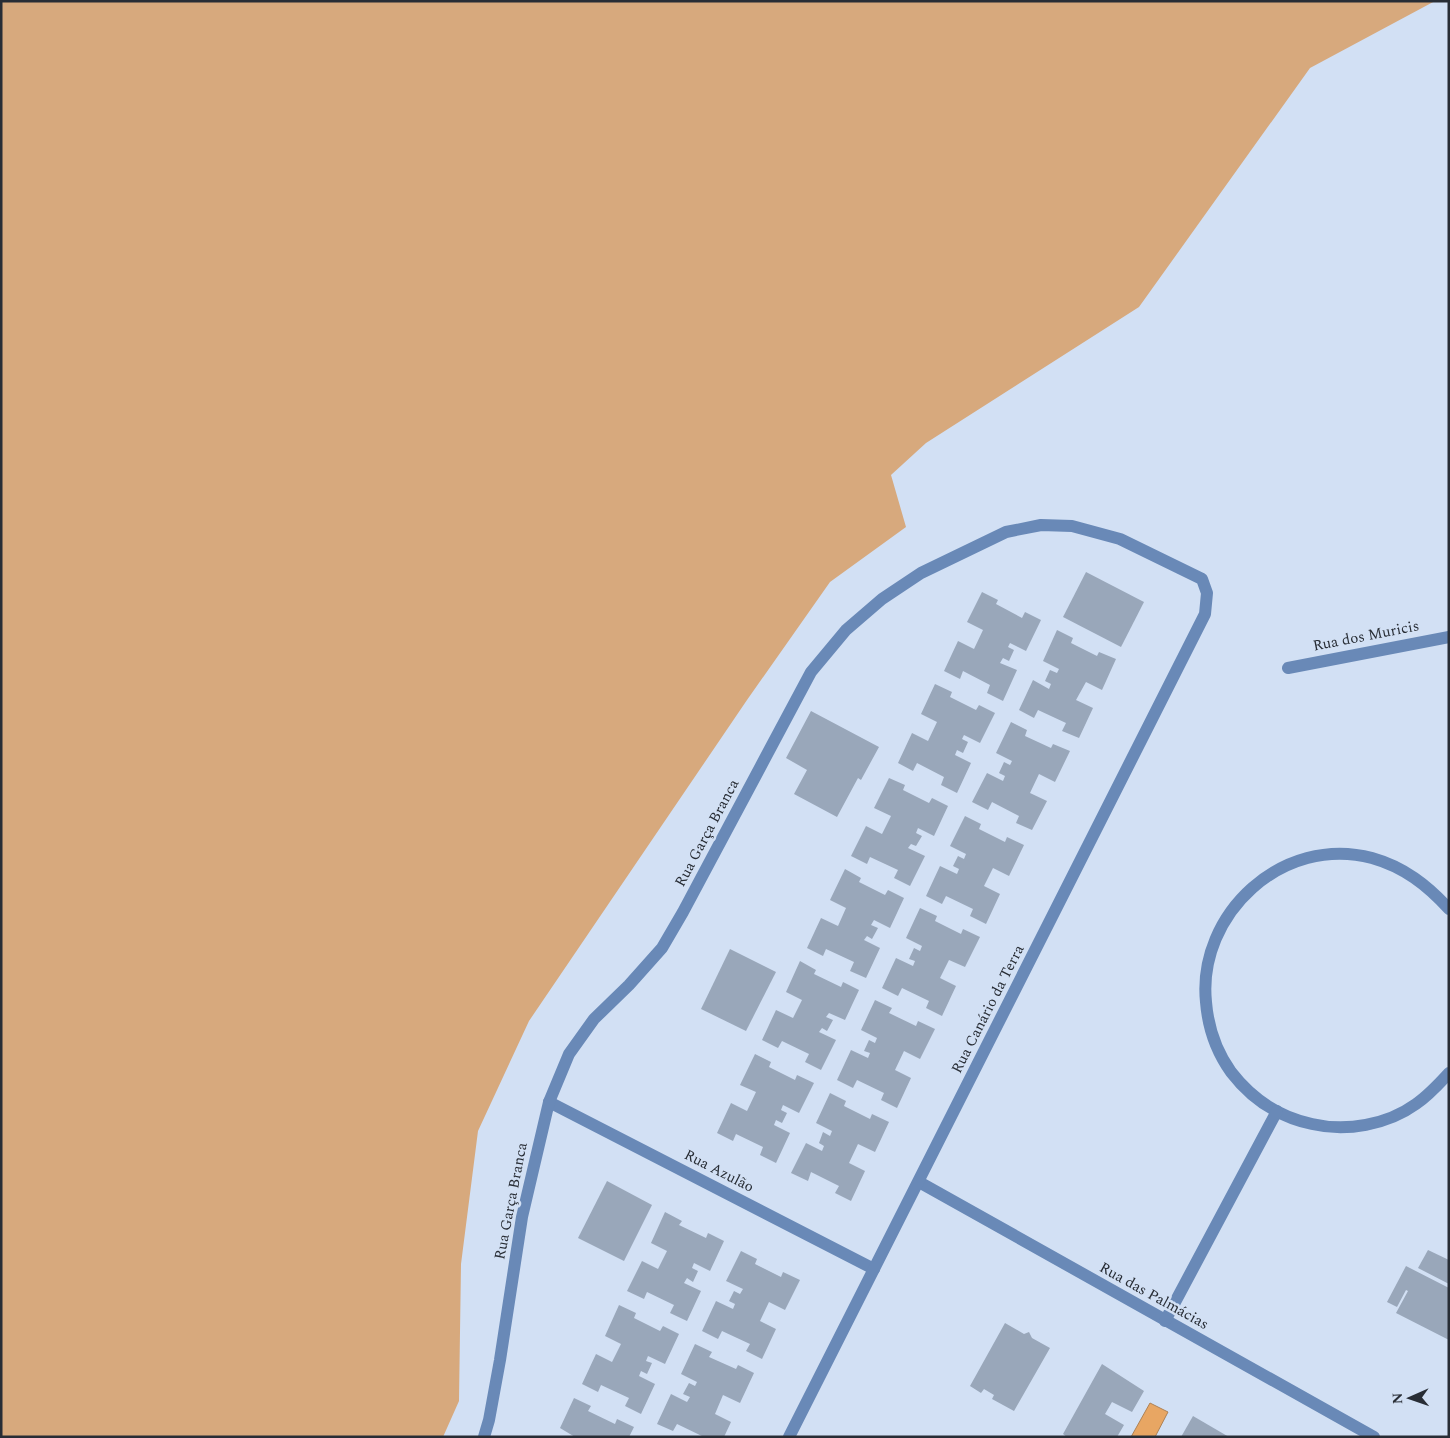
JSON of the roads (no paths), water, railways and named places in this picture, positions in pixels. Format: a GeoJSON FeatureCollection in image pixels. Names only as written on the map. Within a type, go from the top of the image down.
{"type":"FeatureCollection","features":[{"type":"Feature","properties":{"kind":"street","name":"Rua Garça Branca"},"geometry":{"type":"LineString","coordinates":[[484,1437],[500,1360],[522,1217],[549,1102],[569,1054],[594,1018],[629,985],[662,948],[810,672],[846,630],[882,599],[921,573],[1006,532],[1041,525],[1072,526],[1120,539],[1202,579],[1207,593]]}},
{"type":"Feature","properties":{"kind":"street","name":"Rua Canário da Terra"},"geometry":{"type":"LineString","coordinates":[[789,1437],[1204,614],[1207,593]]}},
{"type":"Feature","properties":{"kind":"street","name":"Rua dos Muricis"},"geometry":{"type":"LineString","coordinates":[[1288,668],[1449,637]]}},
{"type":"Feature","properties":{"kind":"street"},"geometry":{"type":"LineString","coordinates":[[1449,909],[1434,892],[1414,876],[1393,865],[1370,857],[1346,854],[1321,855],[1298,861],[1255,884],[1238,901],[1223,921],[1206,967],[1205,992],[1207,1016],[1213,1039],[1224,1062],[1256,1098],[1277,1111],[1299,1121],[1323,1126],[1347,1127],[1371,1124],[1394,1116],[1416,1105],[1449,1073]]}},
{"type":"Feature","properties":{"kind":"street","name":"Rua Azulão"},"geometry":{"type":"LineString","coordinates":[[549,1102],[874,1269]]}},
{"type":"Feature","properties":{"kind":"street"},"geometry":{"type":"LineString","coordinates":[[1165,1321],[1277,1111]]}},
{"type":"Feature","properties":{"kind":"street","name":"Rua das Palmácias"},"geometry":{"type":"LineString","coordinates":[[919,1182],[1374,1437]]}}]}
